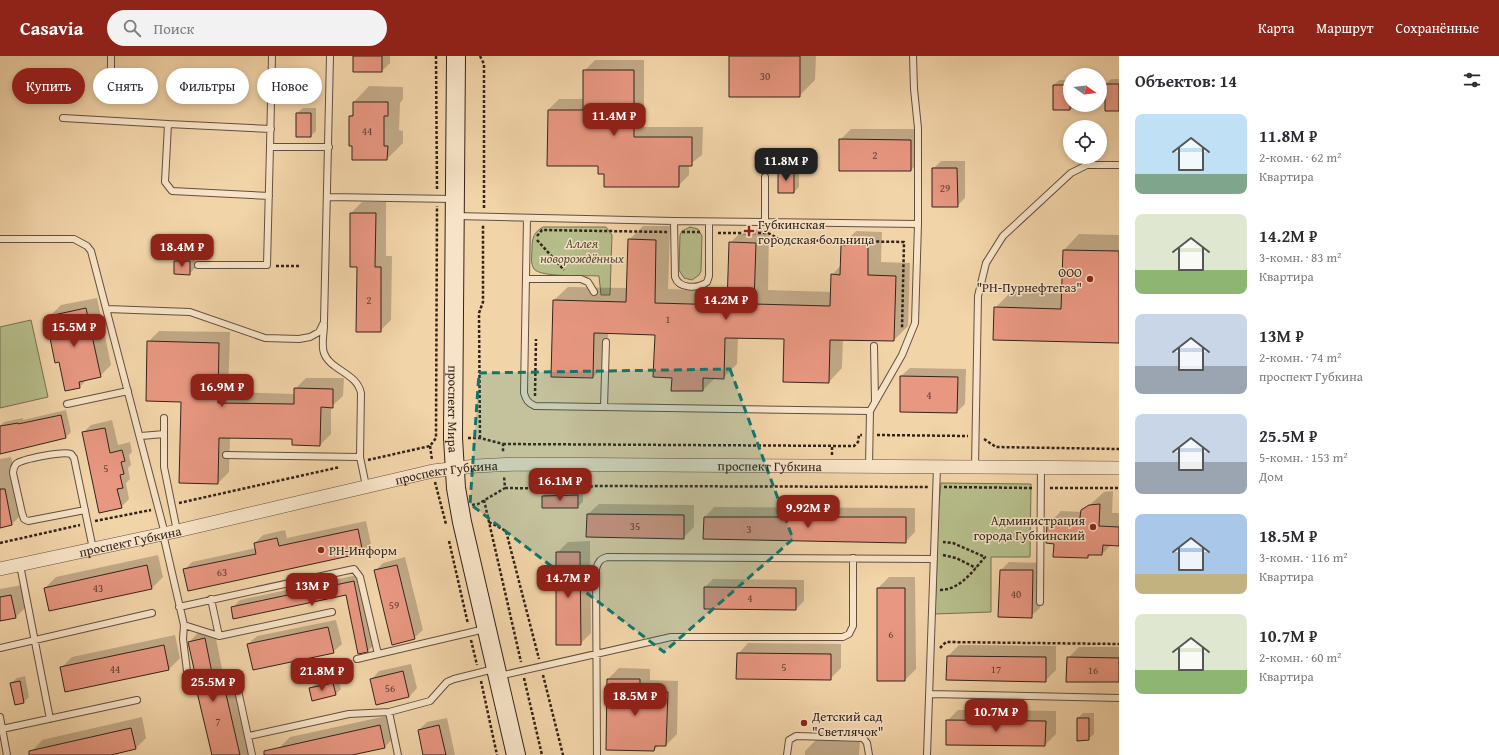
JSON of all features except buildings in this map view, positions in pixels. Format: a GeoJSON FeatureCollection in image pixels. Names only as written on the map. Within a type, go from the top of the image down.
{"type":"FeatureCollection","features":[{"type":"Feature","properties":{"kind":"main road","name":"проспект Мира"},"geometry":{"type":"LineString","coordinates":[[456,56],[453,416],[455,468],[460,514],[516,755]]}},
{"type":"Feature","properties":{"kind":"street","name":"проспект Губкина"},"geometry":{"type":"LineString","coordinates":[[0,569],[168,533],[366,486],[455,468],[516,464],[1119,468]]}},
{"type":"Feature","properties":{"kind":"lane"},"geometry":{"type":"LineString","coordinates":[[111,56],[111,68]]}},
{"type":"Feature","properties":{"kind":"lane"},"geometry":{"type":"LineString","coordinates":[[198,265],[267,266],[272,56]]}},
{"type":"Feature","properties":{"kind":"lane"},"geometry":{"type":"LineString","coordinates":[[330,56],[324,353],[327,359],[356,381],[360,387],[361,459],[366,486]]}},
{"type":"Feature","properties":{"kind":"lane"},"geometry":{"type":"LineString","coordinates":[[869,466],[870,410],[902,355],[915,323],[918,224],[918,128],[914,89],[913,56]]}},
{"type":"Feature","properties":{"kind":"lane"},"geometry":{"type":"LineString","coordinates":[[63,118],[270,129]]}},
{"type":"Feature","properties":{"kind":"lane"},"geometry":{"type":"LineString","coordinates":[[168,124],[165,182],[172,190],[269,196]]}},
{"type":"Feature","properties":{"kind":"lane"},"geometry":{"type":"LineString","coordinates":[[270,147],[329,147]]}},
{"type":"Feature","properties":{"kind":"lane"},"geometry":{"type":"LineString","coordinates":[[975,467],[978,296],[981,278],[989,257],[1003,236],[1071,172],[1087,165],[1119,165]]}},
{"type":"Feature","properties":{"kind":"lane"},"geometry":{"type":"LineString","coordinates":[[765,222],[766,176]]}},
{"type":"Feature","properties":{"kind":"lane"},"geometry":{"type":"LineString","coordinates":[[328,197],[437,198],[455,207],[484,217],[709,222],[918,224]]}},
{"type":"Feature","properties":{"kind":"lane"},"geometry":{"type":"LineString","coordinates":[[527,218],[525,399],[535,406],[870,410]]}},
{"type":"Feature","properties":{"kind":"lane"},"geometry":{"type":"LineString","coordinates":[[674,221],[675,277],[676,282],[683,286],[699,286],[707,282],[709,276],[709,222]]}},
{"type":"Feature","properties":{"kind":"lane"},"geometry":{"type":"LineString","coordinates":[[0,239],[74,239],[81,242],[91,251],[159,508],[168,533],[179,607],[184,625],[183,639],[187,671]]}},
{"type":"Feature","properties":{"kind":"lane"},"geometry":{"type":"LineString","coordinates":[[526,279],[581,279],[588,282],[594,292]]}},
{"type":"Feature","properties":{"kind":"lane"},"geometry":{"type":"LineString","coordinates":[[107,309],[190,312],[265,338],[299,339],[310,337],[319,332],[324,322]]}},
{"type":"Feature","properties":{"kind":"lane"},"geometry":{"type":"LineString","coordinates":[[604,407],[606,342]]}},
{"type":"Feature","properties":{"kind":"lane"},"geometry":{"type":"LineString","coordinates":[[874,346],[875,402]]}},
{"type":"Feature","properties":{"kind":"lane"},"geometry":{"type":"LineString","coordinates":[[67,404],[128,391]]}},
{"type":"Feature","properties":{"kind":"lane"},"geometry":{"type":"LineString","coordinates":[[164,418],[164,467],[172,505],[168,533]]}},
{"type":"Feature","properties":{"kind":"lane"},"geometry":{"type":"LineString","coordinates":[[140,436],[164,434]]}},
{"type":"Feature","properties":{"kind":"lane"},"geometry":{"type":"LineString","coordinates":[[85,510],[28,521],[24,519],[13,473],[14,468],[21,461],[62,453],[71,454],[74,458],[85,510],[87,523],[93,549]]}},
{"type":"Feature","properties":{"kind":"lane"},"geometry":{"type":"LineString","coordinates":[[226,455],[361,459]]}},
{"type":"Feature","properties":{"kind":"lane"},"geometry":{"type":"LineString","coordinates":[[927,755],[937,467]]}},
{"type":"Feature","properties":{"kind":"lane"},"geometry":{"type":"LineString","coordinates":[[1040,602],[1041,467]]}},
{"type":"Feature","properties":{"kind":"lane"},"geometry":{"type":"LineString","coordinates":[[597,755],[596,569],[598,563],[602,559],[607,557],[853,558],[934,556]]}},
{"type":"Feature","properties":{"kind":"lane"},"geometry":{"type":"LineString","coordinates":[[249,736],[348,714],[389,712],[430,701],[447,682],[454,679],[497,672],[523,670],[681,636],[843,637],[849,634],[853,626],[853,558]]}},
{"type":"Feature","properties":{"kind":"lane"},"geometry":{"type":"LineString","coordinates":[[20,565],[50,719]]}},
{"type":"Feature","properties":{"kind":"lane"},"geometry":{"type":"LineString","coordinates":[[179,607],[354,569],[360,577],[378,654]]}},
{"type":"Feature","properties":{"kind":"lane"},"geometry":{"type":"LineString","coordinates":[[211,599],[219,636]]}},
{"type":"Feature","properties":{"kind":"lane"},"geometry":{"type":"LineString","coordinates":[[184,625],[219,636],[332,612]]}},
{"type":"Feature","properties":{"kind":"lane"},"geometry":{"type":"LineString","coordinates":[[0,648],[152,613]]}},
{"type":"Feature","properties":{"kind":"lane"},"geometry":{"type":"LineString","coordinates":[[357,659],[486,628]]}},
{"type":"Feature","properties":{"kind":"lane"},"geometry":{"type":"LineString","coordinates":[[236,681],[252,755]]}},
{"type":"Feature","properties":{"kind":"lane"},"geometry":{"type":"LineString","coordinates":[[929,694],[1119,698]]}},
{"type":"Feature","properties":{"kind":"lane"},"geometry":{"type":"LineString","coordinates":[[2,729],[137,700]]}},
{"type":"Feature","properties":{"kind":"lane"},"geometry":{"type":"LineString","coordinates":[[389,712],[398,755]]}},
{"type":"Feature","properties":{"kind":"lane"},"geometry":{"type":"LineString","coordinates":[[0,717],[7,755]]}},
{"type":"Feature","properties":{"kind":"lane"},"geometry":{"type":"LineString","coordinates":[[787,755],[788,740],[796,736],[863,738],[867,743],[868,755]]}},
{"type":"Feature","properties":{"kind":"path"},"geometry":{"type":"LineString","coordinates":[[172,505],[361,459],[430,446],[436,438],[436,56]]}},
{"type":"Feature","properties":{"kind":"path"},"geometry":{"type":"LineString","coordinates":[[480,56],[484,64],[483,302],[479,313],[480,438]]}},
{"type":"Feature","properties":{"kind":"path"},"geometry":{"type":"LineString","coordinates":[[537,240],[569,275]]}},
{"type":"Feature","properties":{"kind":"path"},"geometry":{"type":"LineString","coordinates":[[267,266],[301,266]]}},
{"type":"Feature","properties":{"kind":"path"},"geometry":{"type":"LineString","coordinates":[[503,444],[854,446],[858,442],[859,435],[870,435],[981,436],[989,444],[996,447],[1119,449]]}},
{"type":"Feature","properties":{"kind":"path"},"geometry":{"type":"LineString","coordinates":[[505,488],[574,489],[594,486],[1119,488]]}},
{"type":"Feature","properties":{"kind":"path"},"geometry":{"type":"LineString","coordinates":[[437,493],[442,509]]}},
{"type":"Feature","properties":{"kind":"path"},"geometry":{"type":"LineString","coordinates":[[484,500],[542,755]]}},
{"type":"Feature","properties":{"kind":"path"},"geometry":{"type":"LineString","coordinates":[[0,543],[159,508]]}},
{"type":"Feature","properties":{"kind":"path"},"geometry":{"type":"LineString","coordinates":[[489,521],[506,531],[563,755]]}},
{"type":"Feature","properties":{"kind":"path"},"geometry":{"type":"LineString","coordinates":[[933,590],[948,590],[959,585],[985,557],[953,543],[934,540]]}},
{"type":"Feature","properties":{"kind":"path"},"geometry":{"type":"LineString","coordinates":[[934,556],[956,558],[976,568]]}},
{"type":"Feature","properties":{"kind":"path"},"geometry":{"type":"LineString","coordinates":[[939,651],[941,645],[946,642],[1119,644]]}},
{"type":"Feature","properties":{"kind":"highlighted area"},"geometry":{"type":"Polygon","coordinates":[[[730,369],[793,539],[664,652],[470,504],[479,373],[730,369]]]}},
{"type":"Feature","properties":{"kind":"green space","name":"Аллея новорождённых"},"geometry":{"type":"Polygon","coordinates":[[[543,227],[606,227],[612,235],[610,295],[601,295],[599,276],[555,275],[539,272],[534,269],[532,262],[532,241],[536,233],[543,227]]]}},
{"type":"Feature","properties":{"kind":"green space"},"geometry":{"type":"Polygon","coordinates":[[[690,227],[698,229],[702,236],[701,271],[699,275],[692,280],[684,278],[679,270],[680,235],[682,231],[690,227]]]}},
{"type":"Feature","properties":{"kind":"green space"},"geometry":{"type":"Polygon","coordinates":[[[31,320],[48,397],[0,408],[0,327],[31,320]]]}},
{"type":"Feature","properties":{"kind":"green space"},"geometry":{"type":"Polygon","coordinates":[[[941,483],[1031,484],[1030,557],[991,557],[991,612],[935,614],[937,561],[934,553],[941,483]]]}},
{"type":"Feature","properties":{"kind":"place","name":"Губкинская городская больница"},"geometry":{"type":"Point","coordinates":[749,231]}},
{"type":"Feature","properties":{"kind":"place","name":"ООО \"РН-Пурнефтегаз\""},"geometry":{"type":"Point","coordinates":[1090,279]}},
{"type":"Feature","properties":{"kind":"place","name":"Администрация города Губкинский"},"geometry":{"type":"Point","coordinates":[1093,527]}},
{"type":"Feature","properties":{"kind":"place","name":"РН-Информ"},"geometry":{"type":"Point","coordinates":[321,550]}},
{"type":"Feature","properties":{"kind":"place","name":"Детский сад \"Светлячок\""},"geometry":{"type":"Point","coordinates":[804,723]}}]}
